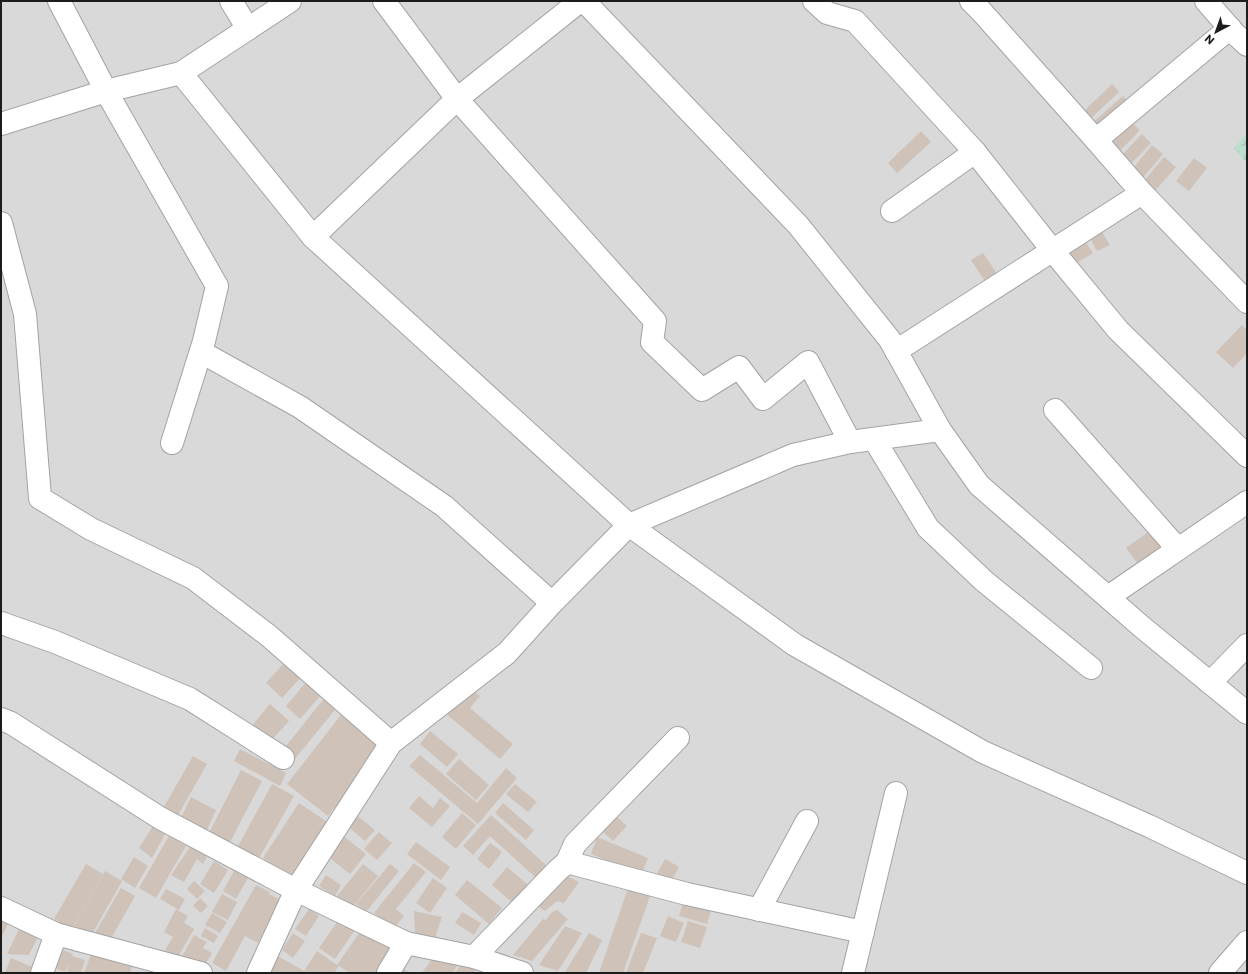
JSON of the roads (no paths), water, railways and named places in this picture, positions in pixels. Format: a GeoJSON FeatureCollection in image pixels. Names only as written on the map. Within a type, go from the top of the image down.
{"type":"FeatureCollection","features":[{"type":"Feature","properties":{"kind":"street"},"geometry":{"type":"LineString","coordinates":[[59,1],[106,91],[218,286],[201,352],[172,443]]}},
{"type":"Feature","properties":{"kind":"street"},"geometry":{"type":"LineString","coordinates":[[231,1],[248,29]]}},
{"type":"Feature","properties":{"kind":"street"},"geometry":{"type":"LineString","coordinates":[[1,124],[106,91],[181,73],[290,1]]}},
{"type":"Feature","properties":{"kind":"street"},"geometry":{"type":"LineString","coordinates":[[384,1],[457,99],[655,321],[652,342],[702,390],[739,367],[763,399],[808,362],[850,442]]}},
{"type":"Feature","properties":{"kind":"street"},"geometry":{"type":"LineString","coordinates":[[313,237],[457,99],[580,1]]}},
{"type":"Feature","properties":{"kind":"street"},"geometry":{"type":"LineString","coordinates":[[584,1],[798,224],[890,340],[940,430],[979,485],[1108,597],[1247,713]]}},
{"type":"Feature","properties":{"kind":"street"},"geometry":{"type":"LineString","coordinates":[[814,1],[827,13],[855,21],[975,152],[1052,251],[1118,330],[1247,456]]}},
{"type":"Feature","properties":{"kind":"street"},"geometry":{"type":"LineString","coordinates":[[970,1],[981,11],[1142,193],[1247,302]]}},
{"type":"Feature","properties":{"kind":"street"},"geometry":{"type":"LineString","coordinates":[[1206,1],[1247,45]]}},
{"type":"Feature","properties":{"kind":"street"},"geometry":{"type":"LineString","coordinates":[[1096,140],[1230,28]]}},
{"type":"Feature","properties":{"kind":"street"},"geometry":{"type":"LineString","coordinates":[[181,73],[313,237],[629,525],[795,645],[983,752],[1149,826],[1247,873]]}},
{"type":"Feature","properties":{"kind":"street"},"geometry":{"type":"LineString","coordinates":[[892,212],[975,152]]}},
{"type":"Feature","properties":{"kind":"street"},"geometry":{"type":"LineString","coordinates":[[896,351],[1142,193]]}},
{"type":"Feature","properties":{"kind":"street"},"geometry":{"type":"LineString","coordinates":[[1,223],[25,314],[40,498],[91,529],[193,578],[269,636],[391,743]]}},
{"type":"Feature","properties":{"kind":"street"},"geometry":{"type":"LineString","coordinates":[[201,352],[300,407],[444,506],[552,603]]}},
{"type":"Feature","properties":{"kind":"street"},"geometry":{"type":"LineString","coordinates":[[1054,410],[1178,549]]}},
{"type":"Feature","properties":{"kind":"street"},"geometry":{"type":"LineString","coordinates":[[258,973],[296,890],[391,743],[506,653],[552,603],[629,525],[793,455],[850,442],[940,430]]}},
{"type":"Feature","properties":{"kind":"street"},"geometry":{"type":"LineString","coordinates":[[874,439],[928,528],[984,581],[1091,668]]}},
{"type":"Feature","properties":{"kind":"street"},"geometry":{"type":"LineString","coordinates":[[1108,597],[1247,502]]}},
{"type":"Feature","properties":{"kind":"street"},"geometry":{"type":"LineString","coordinates":[[1,623],[55,642],[190,699],[283,758]]}},
{"type":"Feature","properties":{"kind":"street"},"geometry":{"type":"LineString","coordinates":[[1210,683],[1247,645]]}},
{"type":"Feature","properties":{"kind":"street"},"geometry":{"type":"LineString","coordinates":[[1,719],[11,723],[160,818],[296,890],[406,943],[474,957],[522,973]]}},
{"type":"Feature","properties":{"kind":"street"},"geometry":{"type":"LineString","coordinates":[[474,957],[557,871],[568,862],[575,844],[678,738]]}},
{"type":"Feature","properties":{"kind":"street"},"geometry":{"type":"LineString","coordinates":[[852,973],[896,793]]}},
{"type":"Feature","properties":{"kind":"street"},"geometry":{"type":"LineString","coordinates":[[759,910],[808,820]]}},
{"type":"Feature","properties":{"kind":"street"},"geometry":{"type":"LineString","coordinates":[[568,862],[687,894],[863,932]]}},
{"type":"Feature","properties":{"kind":"street"},"geometry":{"type":"LineString","coordinates":[[1,908],[56,934],[138,965],[201,973]]}},
{"type":"Feature","properties":{"kind":"street"},"geometry":{"type":"LineString","coordinates":[[42,973],[56,934]]}},
{"type":"Feature","properties":{"kind":"street"},"geometry":{"type":"LineString","coordinates":[[1220,973],[1247,942]]}},
{"type":"Feature","properties":{"kind":"street"},"geometry":{"type":"LineString","coordinates":[[388,973],[406,943]]}}]}
